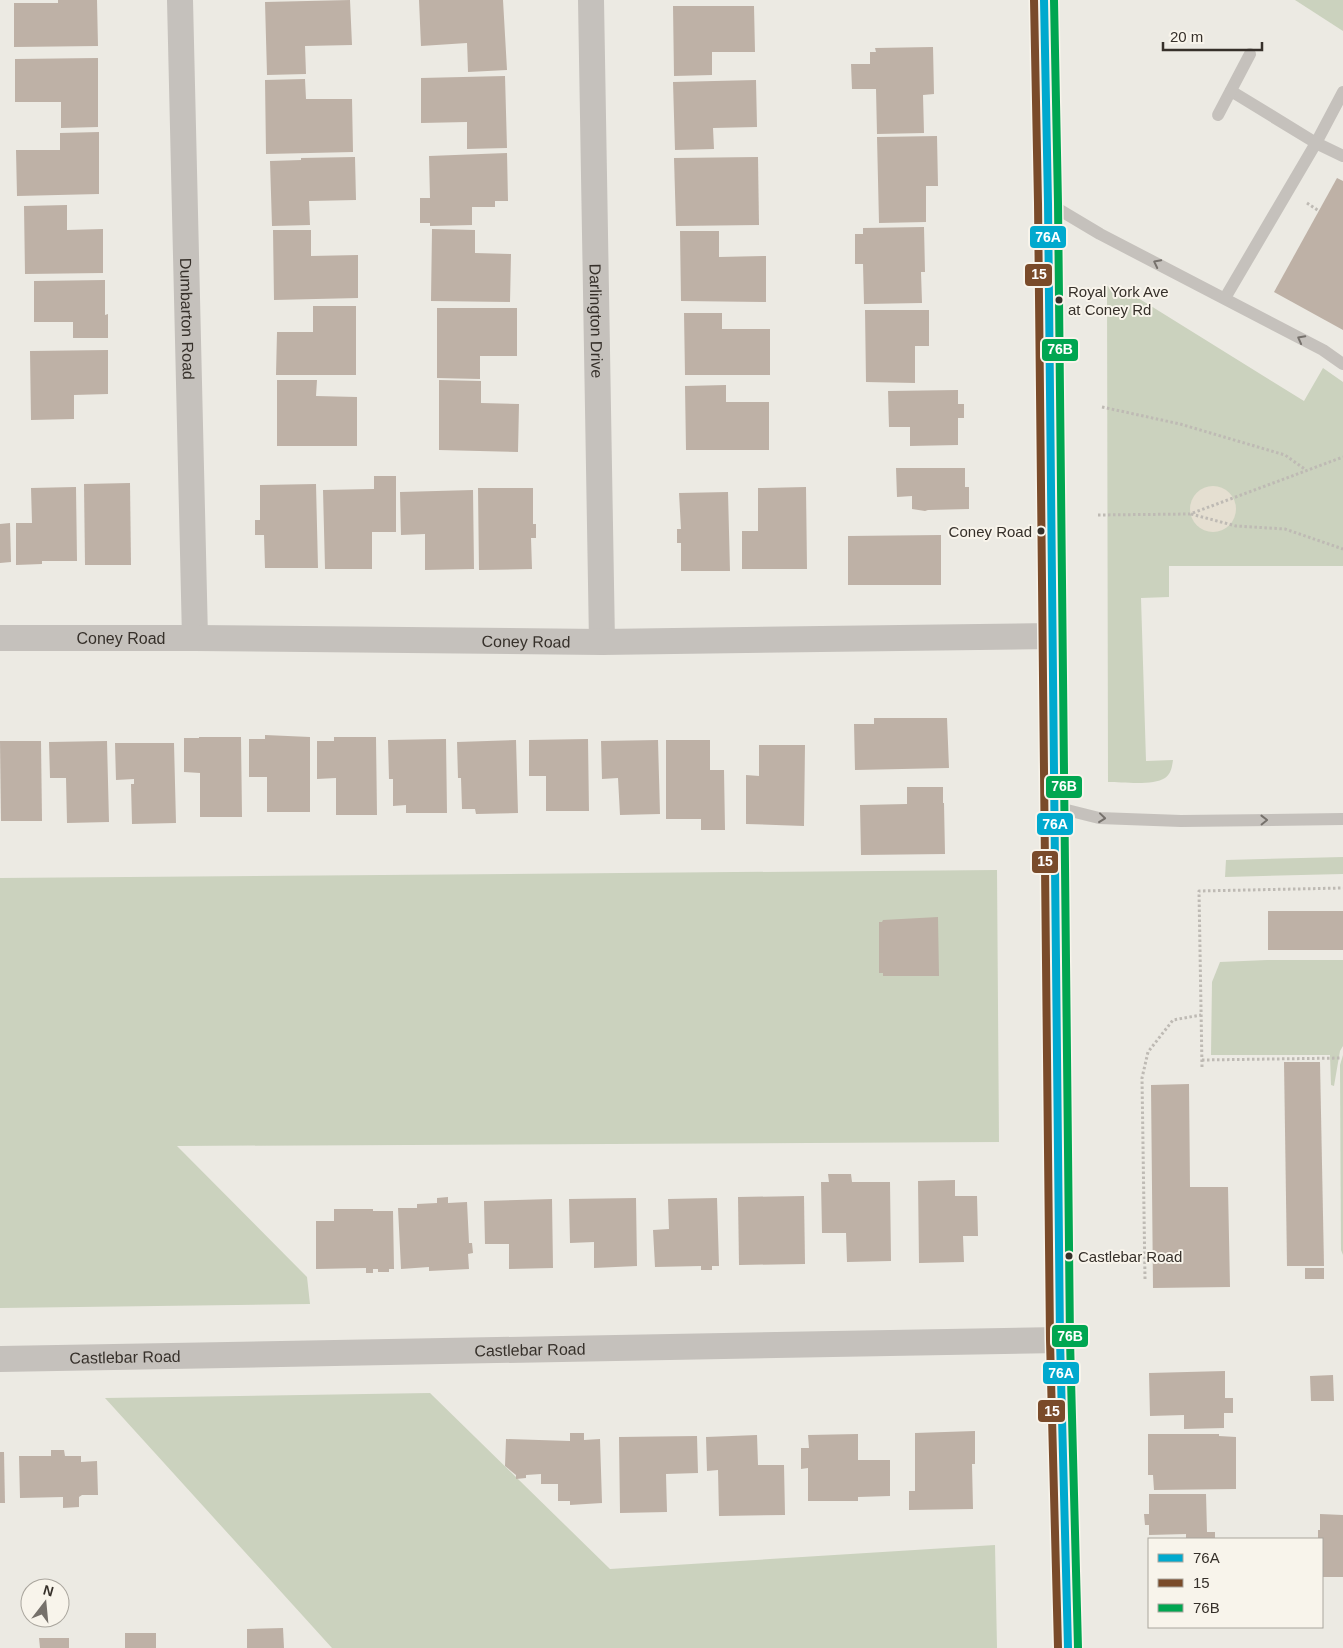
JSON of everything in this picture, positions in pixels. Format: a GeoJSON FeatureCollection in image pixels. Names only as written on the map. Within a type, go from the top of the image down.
{"type":"FeatureCollection","features":[{"type":"Feature","properties":{"kind":"main road"},"geometry":{"type":"LineString","coordinates":[[1044,0],[1048,203],[1060,1340],[1068,1648]]}},
{"type":"Feature","properties":{"kind":"street","name":"Dumbarton Road"},"geometry":{"type":"LineString","coordinates":[[180,0],[195,638]]}},
{"type":"Feature","properties":{"kind":"street","name":"Darlington Drive"},"geometry":{"type":"LineString","coordinates":[[591,0],[602,642]]}},
{"type":"Feature","properties":{"kind":"street","name":"Coney Road"},"geometry":{"type":"LineString","coordinates":[[0,638],[602,642],[1052,636]]}},
{"type":"Feature","properties":{"kind":"street","name":"Castlebar Road"},"geometry":{"type":"LineString","coordinates":[[0,1359],[1060,1340]]}},
{"type":"Feature","properties":{"kind":"lane"},"geometry":{"type":"LineString","coordinates":[[1218,115],[1250,54]]}},
{"type":"Feature","properties":{"kind":"lane"},"geometry":{"type":"LineString","coordinates":[[1231,91],[1316,143],[1343,156]]}},
{"type":"Feature","properties":{"kind":"lane"},"geometry":{"type":"LineString","coordinates":[[1225,298],[1316,143],[1343,92]]}},
{"type":"Feature","properties":{"kind":"lane"},"geometry":{"type":"LineString","coordinates":[[1048,203],[1100,234],[1323,350],[1343,364]]}},
{"type":"Feature","properties":{"kind":"lane"},"geometry":{"type":"LineString","coordinates":[[1054,807],[1098,818],[1181,821],[1343,819]]}},
{"type":"Feature","properties":{"kind":"path"},"geometry":{"type":"LineString","coordinates":[[1102,407],[1180,424],[1285,455],[1307,471]]}},
{"type":"Feature","properties":{"kind":"path"},"geometry":{"type":"LineString","coordinates":[[1190,514],[1343,458]]}},
{"type":"Feature","properties":{"kind":"path"},"geometry":{"type":"LineString","coordinates":[[1098,515],[1190,514],[1236,526],[1285,529],[1343,548]]}},
{"type":"Feature","properties":{"kind":"path"},"geometry":{"type":"LineString","coordinates":[[1202,1066],[1199,891],[1343,888]]}},
{"type":"Feature","properties":{"kind":"path"},"geometry":{"type":"LineString","coordinates":[[1145,1279],[1142,1078],[1148,1052],[1173,1020],[1201,1016]]}},
{"type":"Feature","properties":{"kind":"path"},"geometry":{"type":"LineString","coordinates":[[1202,1060],[1342,1058]]}},
{"type":"Feature","properties":{"kind":"green space"},"geometry":{"type":"Polygon","coordinates":[[[1295,0],[1343,0],[1343,31],[1295,0]]]}},
{"type":"Feature","properties":{"kind":"green space"},"geometry":{"type":"Polygon","coordinates":[[[1107,286],[1130,293],[1304,401],[1323,368],[1343,382],[1343,566],[1169,566],[1169,597],[1141,598],[1146,761],[1173,760],[1171,770],[1165,778],[1146,783],[1108,782],[1107,286]]]}},
{"type":"Feature","properties":{"kind":"green space"},"geometry":{"type":"Polygon","coordinates":[[[1343,857],[1343,874],[1225,877],[1226,860],[1343,857]]]}},
{"type":"Feature","properties":{"kind":"green space"},"geometry":{"type":"Polygon","coordinates":[[[997,870],[999,1142],[177,1146],[307,1277],[310,1304],[0,1308],[0,878],[997,870]]]}},
{"type":"Feature","properties":{"kind":"green space"},"geometry":{"type":"Polygon","coordinates":[[[1343,960],[1343,1046],[1340,1051],[1334,1086],[1331,1085],[1330,1055],[1211,1055],[1212,982],[1220,962],[1343,960]]]}},
{"type":"Feature","properties":{"kind":"green space"},"geometry":{"type":"Polygon","coordinates":[[[1343,1055],[1343,1255],[1341,1250],[1340,1065],[1343,1055]]]}},
{"type":"Feature","properties":{"kind":"green space"},"geometry":{"type":"Polygon","coordinates":[[[430,1393],[610,1569],[995,1545],[997,1648],[332,1648],[105,1398],[430,1393]]]}},
{"type":"Feature","properties":{"kind":"shaded area"},"geometry":{"type":"Polygon","coordinates":[[[1208,486],[1218,486],[1232,496],[1236,509],[1232,522],[1226,528],[1218,532],[1208,532],[1194,522],[1190,514],[1190,504],[1200,490],[1208,486]]]}},
{"type":"Feature","properties":{"kind":"building"},"geometry":{"type":"Polygon","coordinates":[[[58,0],[97,0],[98,46],[14,47],[14,3],[58,3],[58,0]]]}},
{"type":"Feature","properties":{"kind":"building"},"geometry":{"type":"Polygon","coordinates":[[[350,0],[352,45],[305,46],[306,74],[267,75],[265,2],[350,0]]]}},
{"type":"Feature","properties":{"kind":"building"},"geometry":{"type":"Polygon","coordinates":[[[419,0],[503,0],[507,70],[468,72],[467,43],[421,46],[419,0]]]}},
{"type":"Feature","properties":{"kind":"building"},"geometry":{"type":"Polygon","coordinates":[[[673,6],[754,6],[755,52],[712,52],[712,75],[674,76],[673,6]]]}},
{"type":"Feature","properties":{"kind":"building"},"geometry":{"type":"Polygon","coordinates":[[[933,47],[934,94],[923,95],[924,133],[877,134],[876,89],[852,89],[851,64],[870,64],[870,52],[876,52],[875,48],[933,47]]]}},
{"type":"Feature","properties":{"kind":"building"},"geometry":{"type":"Polygon","coordinates":[[[98,58],[98,127],[61,128],[61,102],[15,102],[15,59],[98,58]]]}},
{"type":"Feature","properties":{"kind":"building"},"geometry":{"type":"Polygon","coordinates":[[[505,76],[507,148],[467,149],[467,122],[421,123],[421,78],[505,76]]]}},
{"type":"Feature","properties":{"kind":"building"},"geometry":{"type":"Polygon","coordinates":[[[305,79],[306,99],[352,99],[353,152],[266,154],[265,80],[305,79]]]}},
{"type":"Feature","properties":{"kind":"building"},"geometry":{"type":"Polygon","coordinates":[[[756,80],[757,127],[713,128],[714,149],[675,150],[673,82],[756,80]]]}},
{"type":"Feature","properties":{"kind":"building"},"geometry":{"type":"Polygon","coordinates":[[[99,132],[99,194],[17,196],[16,150],[60,150],[60,133],[99,132]]]}},
{"type":"Feature","properties":{"kind":"building"},"geometry":{"type":"Polygon","coordinates":[[[937,136],[938,186],[926,186],[926,222],[879,223],[877,137],[937,136]]]}},
{"type":"Feature","properties":{"kind":"building"},"geometry":{"type":"Polygon","coordinates":[[[507,153],[508,201],[495,201],[495,207],[472,207],[472,225],[430,226],[430,223],[420,223],[420,198],[430,198],[429,156],[507,153]]]}},
{"type":"Feature","properties":{"kind":"building"},"geometry":{"type":"Polygon","coordinates":[[[355,157],[356,200],[309,201],[310,225],[272,226],[270,161],[301,160],[301,158],[355,157]]]}},
{"type":"Feature","properties":{"kind":"building"},"geometry":{"type":"Polygon","coordinates":[[[758,157],[759,225],[676,226],[674,158],[758,157]]]}},
{"type":"Feature","properties":{"kind":"building"},"geometry":{"type":"Polygon","coordinates":[[[1337,178],[1343,181],[1343,330],[1274,292],[1337,178]]]}},
{"type":"Feature","properties":{"kind":"building"},"geometry":{"type":"Polygon","coordinates":[[[67,205],[67,230],[103,229],[103,273],[25,274],[24,206],[67,205]]]}},
{"type":"Feature","properties":{"kind":"building"},"geometry":{"type":"Polygon","coordinates":[[[924,227],[925,272],[921,272],[922,303],[864,304],[863,264],[855,264],[855,234],[863,234],[863,228],[924,227]]]}},
{"type":"Feature","properties":{"kind":"building"},"geometry":{"type":"Polygon","coordinates":[[[432,229],[475,230],[475,253],[511,254],[510,302],[431,301],[432,229]]]}},
{"type":"Feature","properties":{"kind":"building"},"geometry":{"type":"Polygon","coordinates":[[[273,230],[311,230],[311,256],[358,255],[358,298],[274,300],[273,230]]]}},
{"type":"Feature","properties":{"kind":"building"},"geometry":{"type":"Polygon","coordinates":[[[680,231],[719,231],[719,257],[766,256],[766,302],[681,301],[680,231]]]}},
{"type":"Feature","properties":{"kind":"building"},"geometry":{"type":"Polygon","coordinates":[[[105,280],[105,315],[108,314],[108,338],[73,338],[73,322],[34,322],[34,281],[105,280]]]}},
{"type":"Feature","properties":{"kind":"building"},"geometry":{"type":"Polygon","coordinates":[[[313,306],[356,306],[356,375],[276,375],[277,332],[313,332],[313,306]]]}},
{"type":"Feature","properties":{"kind":"building"},"geometry":{"type":"Polygon","coordinates":[[[437,308],[517,308],[517,356],[480,356],[480,379],[437,378],[437,308]]]}},
{"type":"Feature","properties":{"kind":"building"},"geometry":{"type":"Polygon","coordinates":[[[865,310],[929,310],[929,346],[915,346],[915,383],[866,382],[865,310]]]}},
{"type":"Feature","properties":{"kind":"building"},"geometry":{"type":"Polygon","coordinates":[[[684,313],[722,313],[722,329],[770,329],[770,375],[685,375],[684,313]]]}},
{"type":"Feature","properties":{"kind":"building"},"geometry":{"type":"Polygon","coordinates":[[[108,350],[108,394],[74,395],[74,419],[31,420],[30,351],[108,350]]]}},
{"type":"Feature","properties":{"kind":"building"},"geometry":{"type":"Polygon","coordinates":[[[277,380],[317,380],[316,396],[357,397],[357,446],[277,446],[277,380]]]}},
{"type":"Feature","properties":{"kind":"building"},"geometry":{"type":"Polygon","coordinates":[[[439,380],[481,381],[481,403],[519,404],[518,452],[439,450],[439,380]]]}},
{"type":"Feature","properties":{"kind":"building"},"geometry":{"type":"Polygon","coordinates":[[[726,385],[726,402],[769,402],[769,450],[686,450],[685,386],[726,385]]]}},
{"type":"Feature","properties":{"kind":"building"},"geometry":{"type":"Polygon","coordinates":[[[958,390],[958,404],[964,404],[964,418],[958,418],[958,445],[910,446],[910,427],[889,427],[888,391],[958,390]]]}},
{"type":"Feature","properties":{"kind":"building"},"geometry":{"type":"Polygon","coordinates":[[[896,468],[965,468],[965,487],[969,487],[969,509],[925,511],[912,509],[912,496],[897,497],[896,468]]]}},
{"type":"Feature","properties":{"kind":"building"},"geometry":{"type":"Polygon","coordinates":[[[374,476],[396,476],[396,532],[372,532],[372,569],[325,569],[323,490],[374,489],[374,476]]]}},
{"type":"Feature","properties":{"kind":"building"},"geometry":{"type":"Polygon","coordinates":[[[130,483],[131,565],[85,565],[84,484],[130,483]]]}},
{"type":"Feature","properties":{"kind":"building"},"geometry":{"type":"Polygon","coordinates":[[[316,484],[318,568],[265,568],[264,535],[255,535],[255,520],[260,520],[260,485],[316,484]]]}},
{"type":"Feature","properties":{"kind":"building"},"geometry":{"type":"Polygon","coordinates":[[[76,487],[77,561],[42,561],[42,564],[16,565],[16,523],[32,523],[31,488],[76,487]]]}},
{"type":"Feature","properties":{"kind":"building"},"geometry":{"type":"Polygon","coordinates":[[[806,487],[807,569],[742,569],[742,531],[758,531],[758,488],[806,487]]]}},
{"type":"Feature","properties":{"kind":"building"},"geometry":{"type":"Polygon","coordinates":[[[478,488],[533,488],[533,524],[536,524],[536,538],[531,538],[532,569],[479,570],[478,488]]]}},
{"type":"Feature","properties":{"kind":"building"},"geometry":{"type":"Polygon","coordinates":[[[473,490],[474,569],[425,570],[425,534],[401,535],[400,492],[473,490]]]}},
{"type":"Feature","properties":{"kind":"building"},"geometry":{"type":"Polygon","coordinates":[[[728,492],[730,571],[681,571],[681,543],[677,543],[677,529],[681,529],[679,493],[728,492]]]}},
{"type":"Feature","properties":{"kind":"building"},"geometry":{"type":"Polygon","coordinates":[[[10,523],[11,562],[0,563],[0,524],[10,523]]]}},
{"type":"Feature","properties":{"kind":"building"},"geometry":{"type":"Polygon","coordinates":[[[941,535],[941,585],[848,585],[848,536],[941,535]]]}},
{"type":"Feature","properties":{"kind":"building"},"geometry":{"type":"Polygon","coordinates":[[[874,718],[947,718],[949,768],[855,770],[854,724],[874,724],[874,718]]]}},
{"type":"Feature","properties":{"kind":"building"},"geometry":{"type":"Polygon","coordinates":[[[265,735],[310,737],[310,812],[267,812],[267,777],[249,777],[249,739],[265,739],[265,735]]]}},
{"type":"Feature","properties":{"kind":"building"},"geometry":{"type":"Polygon","coordinates":[[[241,737],[242,817],[200,817],[200,773],[184,772],[184,738],[241,737]]]}},
{"type":"Feature","properties":{"kind":"building"},"geometry":{"type":"Polygon","coordinates":[[[334,737],[376,737],[377,815],[336,815],[336,778],[317,779],[317,741],[334,741],[334,737]]]}},
{"type":"Feature","properties":{"kind":"building"},"geometry":{"type":"Polygon","coordinates":[[[446,739],[447,813],[406,813],[406,805],[393,806],[393,779],[389,779],[388,740],[446,739]]]}},
{"type":"Feature","properties":{"kind":"building"},"geometry":{"type":"Polygon","coordinates":[[[588,739],[589,811],[546,811],[546,776],[529,776],[529,740],[588,739]]]}},
{"type":"Feature","properties":{"kind":"building"},"geometry":{"type":"Polygon","coordinates":[[[516,740],[518,813],[476,814],[475,809],[462,809],[461,778],[458,778],[457,742],[516,740]]]}},
{"type":"Feature","properties":{"kind":"building"},"geometry":{"type":"Polygon","coordinates":[[[658,740],[660,814],[620,815],[618,778],[602,779],[601,741],[658,740]]]}},
{"type":"Feature","properties":{"kind":"building"},"geometry":{"type":"Polygon","coordinates":[[[666,740],[710,740],[710,770],[724,770],[725,830],[701,830],[701,819],[666,819],[666,740]]]}},
{"type":"Feature","properties":{"kind":"building"},"geometry":{"type":"Polygon","coordinates":[[[0,741],[41,741],[42,821],[1,821],[0,741]]]}},
{"type":"Feature","properties":{"kind":"building"},"geometry":{"type":"Polygon","coordinates":[[[107,741],[109,822],[67,823],[66,778],[50,778],[49,742],[107,741]]]}},
{"type":"Feature","properties":{"kind":"building"},"geometry":{"type":"Polygon","coordinates":[[[115,743],[174,743],[176,823],[132,824],[131,784],[134,784],[134,779],[116,780],[115,743]]]}},
{"type":"Feature","properties":{"kind":"building"},"geometry":{"type":"Polygon","coordinates":[[[759,745],[805,745],[804,826],[746,824],[746,775],[759,776],[759,745]]]}},
{"type":"Feature","properties":{"kind":"building"},"geometry":{"type":"Polygon","coordinates":[[[907,787],[943,787],[945,854],[861,855],[860,805],[907,804],[907,787]]]}},
{"type":"Feature","properties":{"kind":"building"},"geometry":{"type":"Polygon","coordinates":[[[1268,911],[1343,911],[1343,950],[1268,950],[1268,911]]]}},
{"type":"Feature","properties":{"kind":"building"},"geometry":{"type":"Polygon","coordinates":[[[938,917],[939,976],[883,976],[883,973],[879,973],[879,922],[883,920],[938,917]]]}},
{"type":"Feature","properties":{"kind":"building"},"geometry":{"type":"Polygon","coordinates":[[[1284,1062],[1320,1062],[1324,1266],[1287,1266],[1284,1062]]]}},
{"type":"Feature","properties":{"kind":"building"},"geometry":{"type":"Polygon","coordinates":[[[1189,1084],[1190,1187],[1228,1187],[1230,1287],[1153,1288],[1151,1085],[1189,1084]]]}},
{"type":"Feature","properties":{"kind":"building"},"geometry":{"type":"Polygon","coordinates":[[[828,1174],[851,1174],[852,1182],[890,1182],[891,1261],[847,1262],[846,1233],[822,1233],[821,1182],[829,1182],[828,1174]]]}},
{"type":"Feature","properties":{"kind":"building"},"geometry":{"type":"Polygon","coordinates":[[[955,1180],[955,1196],[977,1196],[978,1236],[963,1236],[964,1262],[919,1263],[918,1181],[955,1180]]]}},
{"type":"Feature","properties":{"kind":"building"},"geometry":{"type":"Polygon","coordinates":[[[804,1196],[805,1264],[739,1265],[738,1197],[804,1196]]]}},
{"type":"Feature","properties":{"kind":"building"},"geometry":{"type":"Polygon","coordinates":[[[448,1197],[448,1203],[467,1202],[469,1243],[472,1243],[473,1253],[468,1254],[469,1269],[429,1271],[429,1267],[401,1269],[398,1208],[417,1208],[417,1204],[437,1203],[437,1198],[448,1197]]]}},
{"type":"Feature","properties":{"kind":"building"},"geometry":{"type":"Polygon","coordinates":[[[636,1198],[637,1266],[594,1268],[594,1242],[570,1243],[569,1199],[636,1198]]]}},
{"type":"Feature","properties":{"kind":"building"},"geometry":{"type":"Polygon","coordinates":[[[717,1198],[719,1266],[712,1266],[712,1270],[701,1270],[701,1266],[655,1267],[653,1230],[669,1229],[668,1199],[717,1198]]]}},
{"type":"Feature","properties":{"kind":"building"},"geometry":{"type":"Polygon","coordinates":[[[552,1199],[553,1268],[509,1269],[509,1244],[485,1244],[484,1201],[552,1199]]]}},
{"type":"Feature","properties":{"kind":"building"},"geometry":{"type":"Polygon","coordinates":[[[334,1209],[393,1211],[394,1269],[389,1269],[389,1272],[378,1272],[378,1269],[373,1269],[373,1273],[366,1273],[366,1268],[316,1269],[316,1221],[334,1221],[334,1209]]]}},
{"type":"Feature","properties":{"kind":"building"},"geometry":{"type":"Polygon","coordinates":[[[1305,1268],[1324,1268],[1324,1279],[1305,1279],[1305,1268]]]}},
{"type":"Feature","properties":{"kind":"building"},"geometry":{"type":"Polygon","coordinates":[[[1225,1371],[1225,1398],[1233,1398],[1233,1413],[1224,1413],[1224,1428],[1184,1429],[1184,1415],[1150,1416],[1149,1373],[1225,1371]]]}},
{"type":"Feature","properties":{"kind":"building"},"geometry":{"type":"Polygon","coordinates":[[[1333,1375],[1334,1401],[1311,1401],[1310,1376],[1333,1375]]]}},
{"type":"Feature","properties":{"kind":"building"},"geometry":{"type":"Polygon","coordinates":[[[975,1431],[975,1464],[972,1464],[973,1509],[909,1510],[909,1491],[915,1491],[915,1433],[975,1431]]]}},
{"type":"Feature","properties":{"kind":"building"},"geometry":{"type":"Polygon","coordinates":[[[570,1433],[584,1433],[584,1440],[600,1439],[602,1503],[570,1505],[570,1501],[558,1501],[558,1484],[541,1484],[541,1474],[526,1475],[526,1478],[516,1479],[516,1475],[505,1466],[506,1439],[570,1441],[570,1433]]]}},
{"type":"Feature","properties":{"kind":"building"},"geometry":{"type":"Polygon","coordinates":[[[858,1434],[858,1460],[890,1460],[890,1496],[858,1497],[858,1501],[808,1501],[808,1468],[801,1469],[801,1448],[809,1448],[808,1435],[858,1434]]]}},
{"type":"Feature","properties":{"kind":"building"},"geometry":{"type":"Polygon","coordinates":[[[1148,1434],[1219,1434],[1219,1436],[1236,1437],[1236,1489],[1154,1490],[1153,1475],[1148,1475],[1148,1434]]]}},
{"type":"Feature","properties":{"kind":"building"},"geometry":{"type":"Polygon","coordinates":[[[757,1435],[758,1465],[784,1465],[785,1515],[719,1516],[718,1470],[707,1471],[706,1437],[757,1435]]]}},
{"type":"Feature","properties":{"kind":"building"},"geometry":{"type":"Polygon","coordinates":[[[697,1436],[698,1473],[666,1474],[667,1512],[620,1513],[619,1437],[697,1436]]]}},
{"type":"Feature","properties":{"kind":"building"},"geometry":{"type":"Polygon","coordinates":[[[51,1450],[64,1450],[65,1456],[81,1456],[81,1462],[97,1461],[98,1495],[82,1495],[79,1497],[79,1507],[63,1508],[63,1497],[20,1498],[19,1456],[51,1456],[51,1450]]]}},
{"type":"Feature","properties":{"kind":"building"},"geometry":{"type":"Polygon","coordinates":[[[0,1452],[4,1452],[5,1503],[0,1503],[0,1452]]]}},
{"type":"Feature","properties":{"kind":"building"},"geometry":{"type":"Polygon","coordinates":[[[1149,1494],[1206,1494],[1207,1532],[1215,1532],[1215,1538],[1186,1538],[1186,1534],[1149,1535],[1149,1525],[1145,1525],[1144,1514],[1149,1514],[1149,1494]]]}},
{"type":"Feature","properties":{"kind":"building"},"geometry":{"type":"Polygon","coordinates":[[[1320,1514],[1343,1515],[1343,1577],[1323,1577],[1323,1538],[1318,1538],[1318,1530],[1320,1530],[1320,1514]]]}},
{"type":"Feature","properties":{"kind":"building"},"geometry":{"type":"Polygon","coordinates":[[[283,1628],[284,1648],[247,1648],[247,1629],[283,1628]]]}},
{"type":"Feature","properties":{"kind":"building"},"geometry":{"type":"Polygon","coordinates":[[[125,1633],[156,1633],[156,1648],[125,1648],[125,1633]]]}},
{"type":"Feature","properties":{"kind":"building"},"geometry":{"type":"Polygon","coordinates":[[[39,1638],[69,1638],[69,1648],[40,1648],[39,1638]]]}},
{"type":"Feature","properties":{"kind":"transit line","name":"15"},"geometry":{"type":"LineString","coordinates":[[1034,0],[1038,203],[1050,1340],[1058,1648]]}},
{"type":"Feature","properties":{"kind":"transit line","name":"76A"},"geometry":{"type":"LineString","coordinates":[[1044,0],[1048,203],[1060,1340],[1068,1648]]}},
{"type":"Feature","properties":{"kind":"transit line","name":"76B"},"geometry":{"type":"LineString","coordinates":[[1054,0],[1058,203],[1070,1340],[1078,1648]]}},
{"type":"Feature","properties":{"kind":"place","name":"Royal York Ave at Coney Rd"},"geometry":{"type":"Point","coordinates":[1059,300]}},
{"type":"Feature","properties":{"kind":"place","name":"Coney Road"},"geometry":{"type":"Point","coordinates":[1041,531]}},
{"type":"Feature","properties":{"kind":"place","name":"Castlebar Road"},"geometry":{"type":"Point","coordinates":[1069,1256]}}]}
